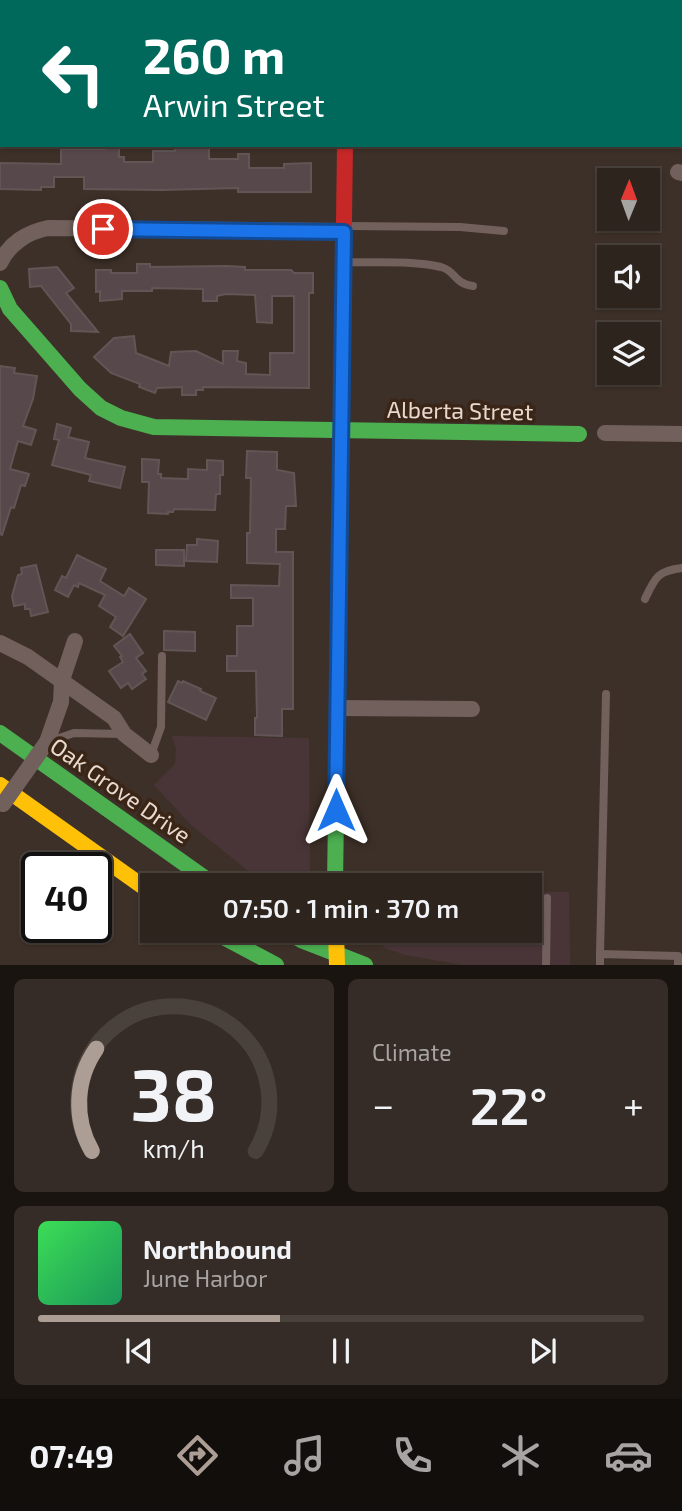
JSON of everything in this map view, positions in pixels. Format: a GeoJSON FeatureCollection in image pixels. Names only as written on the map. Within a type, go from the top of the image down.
{"type":"FeatureCollection","features":[{"type":"Feature","properties":{"kind":"street"},"geometry":{"type":"LineString","coordinates":[[335,873],[345,147]]}},
{"type":"Feature","properties":{"kind":"street"},"geometry":{"type":"LineString","coordinates":[[0,263],[6,252],[24,236],[48,228],[344,229]]}},
{"type":"Feature","properties":{"kind":"street","name":"Alberta Street"},"geometry":{"type":"LineString","coordinates":[[0,288],[10,309],[80,389],[102,408],[121,418],[154,427],[579,434]]}},
{"type":"Feature","properties":{"kind":"street"},"geometry":{"type":"LineString","coordinates":[[605,433],[682,434]]}},
{"type":"Feature","properties":{"kind":"street"},"geometry":{"type":"LineString","coordinates":[[1,806],[47,742],[61,702],[62,680],[75,641]]}},
{"type":"Feature","properties":{"kind":"street"},"geometry":{"type":"LineString","coordinates":[[0,643],[28,657],[114,718],[124,734],[151,755]]}},
{"type":"Feature","properties":{"kind":"street"},"geometry":{"type":"LineString","coordinates":[[337,708],[472,709]]}},
{"type":"Feature","properties":{"kind":"street","name":"Oak Grove Drive"},"geometry":{"type":"LineString","coordinates":[[0,733],[198,873]]}},
{"type":"Feature","properties":{"kind":"street"},"geometry":{"type":"LineString","coordinates":[[0,785],[140,885]]}},
{"type":"Feature","properties":{"kind":"street"},"geometry":{"type":"LineString","coordinates":[[233,943],[276,965]]}},
{"type":"Feature","properties":{"kind":"street"},"geometry":{"type":"LineString","coordinates":[[307,943],[337,959],[365,965]]}},
{"type":"Feature","properties":{"kind":"lane"},"geometry":{"type":"LineString","coordinates":[[344,229],[460,227],[504,231]]}},
{"type":"Feature","properties":{"kind":"lane"},"geometry":{"type":"LineString","coordinates":[[344,262],[445,268],[460,284],[473,286]]}},
{"type":"Feature","properties":{"kind":"lane"},"geometry":{"type":"LineString","coordinates":[[645,599],[656,577],[667,570],[682,568]]}},
{"type":"Feature","properties":{"kind":"lane"},"geometry":{"type":"LineString","coordinates":[[151,755],[161,727],[162,656]]}},
{"type":"Feature","properties":{"kind":"lane"},"geometry":{"type":"LineString","coordinates":[[600,965],[606,694]]}},
{"type":"Feature","properties":{"kind":"lane"},"geometry":{"type":"LineString","coordinates":[[47,742],[75,733],[124,734]]}},
{"type":"Feature","properties":{"kind":"lane"},"geometry":{"type":"LineString","coordinates":[[546,965],[547,898]]}},
{"type":"Feature","properties":{"kind":"lane"},"geometry":{"type":"LineString","coordinates":[[600,954],[678,956],[678,965]]}},
{"type":"Feature","properties":{"kind":"shaded area"},"geometry":{"type":"Polygon","coordinates":[[[171,736],[309,738],[310,873],[251,873],[191,825],[154,785],[175,764],[176,748],[171,736]]]}},
{"type":"Feature","properties":{"kind":"shaded area"},"geometry":{"type":"Polygon","coordinates":[[[542,892],[569,892],[570,965],[463,965],[405,955],[385,948],[380,943],[542,943],[542,892]]]}},
{"type":"Feature","properties":{"kind":"building"},"geometry":{"type":"Polygon","coordinates":[[[119,147],[119,157],[124,157],[124,162],[153,162],[153,151],[175,151],[175,147],[209,147],[209,159],[238,159],[238,154],[249,154],[249,168],[284,168],[284,164],[311,163],[311,192],[238,192],[238,188],[84,189],[84,177],[54,177],[54,187],[41,187],[41,190],[0,189],[0,163],[61,164],[61,149],[119,147]]]}},
{"type":"Feature","properties":{"kind":"building"},"geometry":{"type":"Polygon","coordinates":[[[137,264],[150,264],[150,267],[226,266],[245,267],[245,270],[313,273],[313,293],[309,293],[309,388],[203,387],[203,390],[196,390],[196,395],[182,395],[182,387],[157,388],[155,393],[111,373],[94,357],[114,338],[134,336],[136,353],[169,366],[171,352],[196,351],[223,364],[223,351],[238,351],[237,361],[246,363],[246,374],[270,375],[270,353],[294,353],[294,296],[272,296],[272,323],[257,322],[255,295],[226,294],[217,296],[217,301],[203,301],[203,289],[152,288],[152,291],[122,291],[122,299],[100,301],[100,291],[96,292],[96,270],[137,273],[137,264]]]}},
{"type":"Feature","properties":{"kind":"building"},"geometry":{"type":"Polygon","coordinates":[[[57,267],[74,288],[66,293],[98,332],[71,331],[71,324],[41,286],[30,287],[29,269],[57,267]]]}},
{"type":"Feature","properties":{"kind":"building"},"geometry":{"type":"Polygon","coordinates":[[[0,366],[15,368],[14,373],[37,376],[33,399],[23,426],[36,430],[31,445],[18,441],[10,469],[29,474],[25,486],[21,485],[14,508],[11,507],[2,535],[0,534],[0,366]]]}},
{"type":"Feature","properties":{"kind":"building"},"geometry":{"type":"Polygon","coordinates":[[[57,424],[71,428],[68,437],[89,442],[85,458],[125,467],[120,488],[89,481],[91,475],[52,465],[59,440],[54,439],[57,424]]]}},
{"type":"Feature","properties":{"kind":"building"},"geometry":{"type":"Polygon","coordinates":[[[247,451],[277,452],[277,470],[294,473],[296,506],[286,506],[285,529],[276,529],[276,552],[293,552],[293,709],[282,709],[282,736],[255,735],[256,671],[227,671],[227,656],[237,656],[237,626],[253,626],[253,598],[231,598],[231,585],[279,586],[280,564],[247,563],[251,478],[246,478],[247,451]]]}},
{"type":"Feature","properties":{"kind":"building"},"geometry":{"type":"Polygon","coordinates":[[[142,459],[159,460],[158,474],[161,474],[161,478],[188,479],[188,469],[207,470],[207,460],[223,461],[220,494],[216,494],[215,510],[174,509],[168,514],[148,513],[149,482],[142,482],[142,459]]]}},
{"type":"Feature","properties":{"kind":"building"},"geometry":{"type":"Polygon","coordinates":[[[197,539],[218,541],[217,562],[186,561],[187,545],[197,545],[197,539]]]}},
{"type":"Feature","properties":{"kind":"building"},"geometry":{"type":"Polygon","coordinates":[[[156,550],[184,550],[184,566],[156,565],[156,550]]]}},
{"type":"Feature","properties":{"kind":"building"},"geometry":{"type":"Polygon","coordinates":[[[77,555],[106,569],[100,581],[124,596],[129,588],[146,599],[123,636],[110,627],[116,617],[99,606],[105,595],[79,583],[78,587],[74,585],[68,597],[55,590],[62,576],[66,578],[77,555]]]}},
{"type":"Feature","properties":{"kind":"building"},"geometry":{"type":"Polygon","coordinates":[[[36,565],[48,612],[31,616],[30,609],[25,609],[25,604],[14,606],[12,596],[18,575],[22,574],[21,568],[36,565]]]}},
{"type":"Feature","properties":{"kind":"building"},"geometry":{"type":"Polygon","coordinates":[[[164,631],[195,632],[195,651],[164,650],[164,631]]]}},
{"type":"Feature","properties":{"kind":"building"},"geometry":{"type":"Polygon","coordinates":[[[130,634],[143,653],[136,658],[146,671],[142,674],[146,679],[132,689],[128,683],[121,688],[109,671],[123,662],[114,646],[130,634]]]}},
{"type":"Feature","properties":{"kind":"building"},"geometry":{"type":"Polygon","coordinates":[[[178,681],[216,698],[206,720],[168,702],[178,681]]]}},
{"type":"Feature","properties":{"kind":"traffic: fast"},"geometry":{"type":"LineString","coordinates":[[0,288],[10,309],[80,389],[101,408],[121,418],[154,427],[579,434]]}},
{"type":"Feature","properties":{"kind":"traffic: fast"},"geometry":{"type":"LineString","coordinates":[[335,873],[343,298]]}},
{"type":"Feature","properties":{"kind":"traffic: fast"},"geometry":{"type":"LineString","coordinates":[[0,733],[198,873]]}},
{"type":"Feature","properties":{"kind":"traffic: fast"},"geometry":{"type":"LineString","coordinates":[[235,943],[276,965]]}},
{"type":"Feature","properties":{"kind":"traffic: fast"},"geometry":{"type":"LineString","coordinates":[[309,943],[365,965]]}},
{"type":"Feature","properties":{"kind":"traffic: slow"},"geometry":{"type":"LineString","coordinates":[[0,785],[140,884]]}},
{"type":"Feature","properties":{"kind":"traffic: slow"},"geometry":{"type":"LineString","coordinates":[[336,943],[337,965]]}},
{"type":"Feature","properties":{"kind":"traffic: jam"},"geometry":{"type":"LineString","coordinates":[[343,298],[345,147]]}},
{"type":"Feature","properties":{"kind":"route"},"geometry":{"type":"LineString","coordinates":[[103,229],[344,232],[336,810]]}}]}
